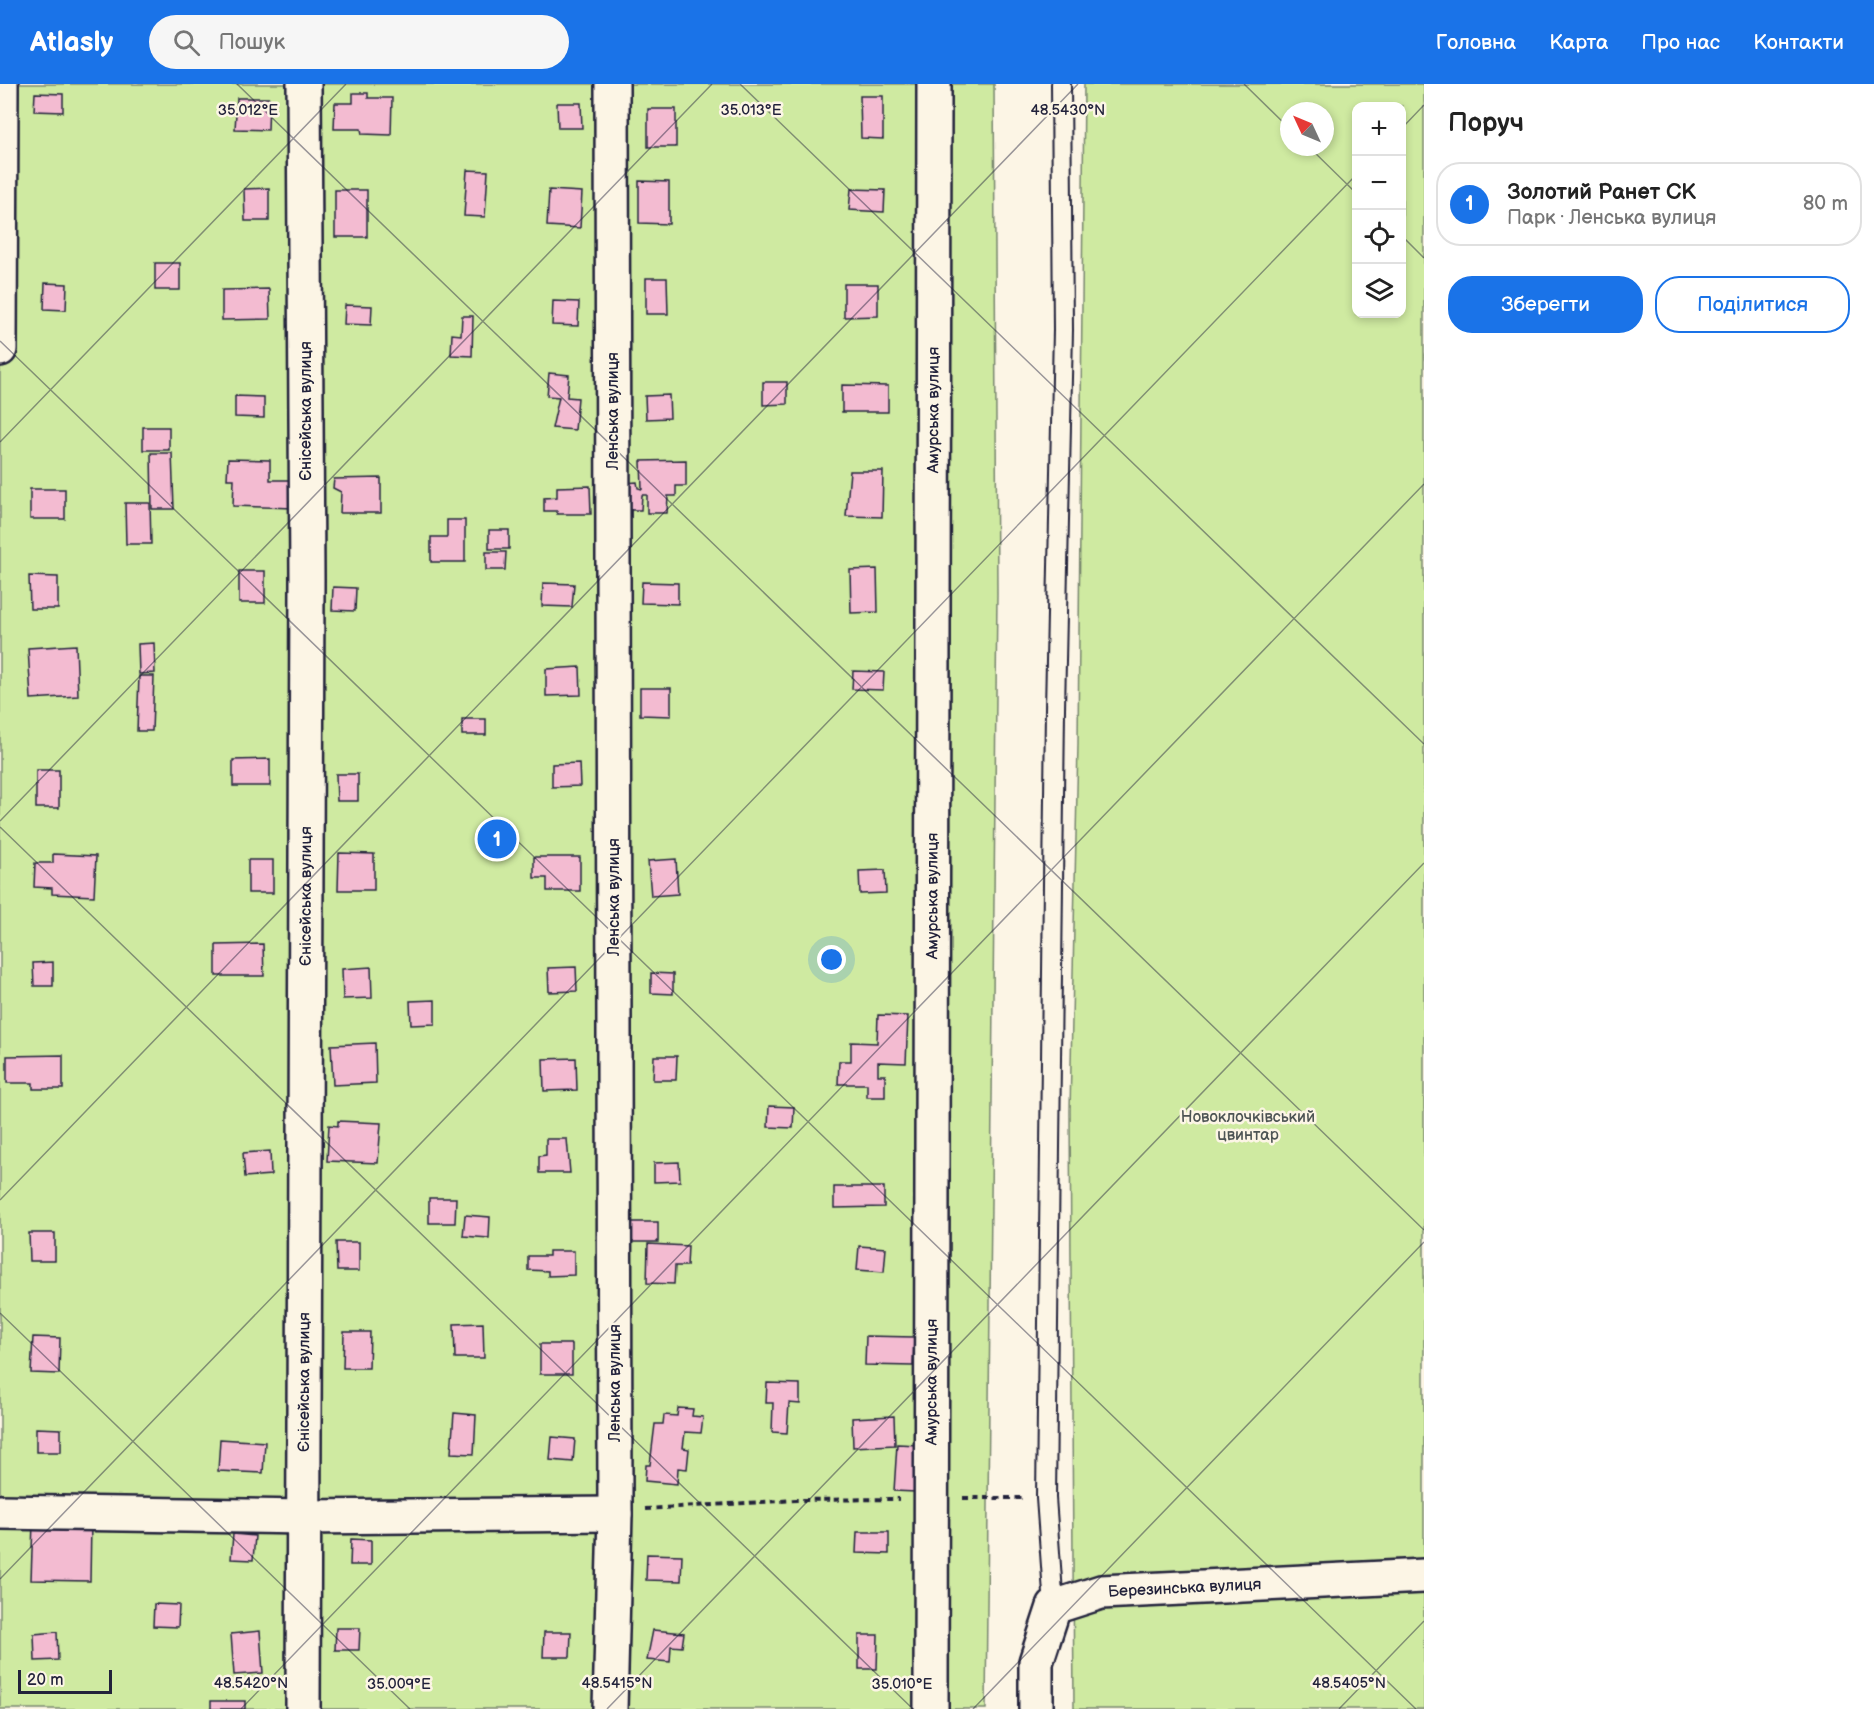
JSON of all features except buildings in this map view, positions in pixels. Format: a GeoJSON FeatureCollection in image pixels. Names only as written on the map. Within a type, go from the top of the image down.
{"type":"FeatureCollection","features":[{"type":"Feature","properties":{"kind":"street"},"geometry":{"type":"LineString","coordinates":[[0,349],[1,84]]}},
{"type":"Feature","properties":{"kind":"street","name":"Єнісейська вулиця"},"geometry":{"type":"LineString","coordinates":[[303,1709],[308,579],[304,84]]}},
{"type":"Feature","properties":{"kind":"street","name":"Ленська вулиця"},"geometry":{"type":"LineString","coordinates":[[610,1709],[615,1512],[612,84]]}},
{"type":"Feature","properties":{"kind":"street","name":"Амурська вулиця"},"geometry":{"type":"LineString","coordinates":[[931,1709],[934,84]]}},
{"type":"Feature","properties":{"kind":"street"},"geometry":{"type":"LineString","coordinates":[[0,1512],[303,1517],[615,1512]]}},
{"type":"Feature","properties":{"kind":"street","name":"Березинська вулиця"},"geometry":{"type":"LineString","coordinates":[[1054,1607],[1101,1592],[1424,1576]]}},
{"type":"Feature","properties":{"kind":"street"},"geometry":{"type":"LineString","coordinates":[[1036,1709],[1036,1662],[1054,1607]]}},
{"type":"Feature","properties":{"kind":"lane"},"geometry":{"type":"LineString","coordinates":[[1054,1607],[1046,1498],[1055,709],[1063,330],[1062,84]]}},
{"type":"Feature","properties":{"kind":"path"},"geometry":{"type":"LineString","coordinates":[[988,1497],[1046,1498]]}},
{"type":"Feature","properties":{"kind":"path"},"geometry":{"type":"LineString","coordinates":[[615,1512],[796,1500],[932,1498]]}},
{"type":"Feature","properties":{"kind":"green space"},"geometry":{"type":"Polygon","coordinates":[[[0,84],[994,84],[997,593],[986,1709],[0,1709],[0,84]]]}},
{"type":"Feature","properties":{"kind":"green space","name":"Новоклочківський цвинтар"},"geometry":{"type":"Polygon","coordinates":[[[1084,84],[1424,84],[1424,1709],[1074,1709],[1070,1111],[1078,745],[1084,84]]]}},
{"type":"Feature","properties":{"kind":"place","name":"Золотий Ранет СК"},"geometry":{"type":"Point","coordinates":[497,839]}}]}
